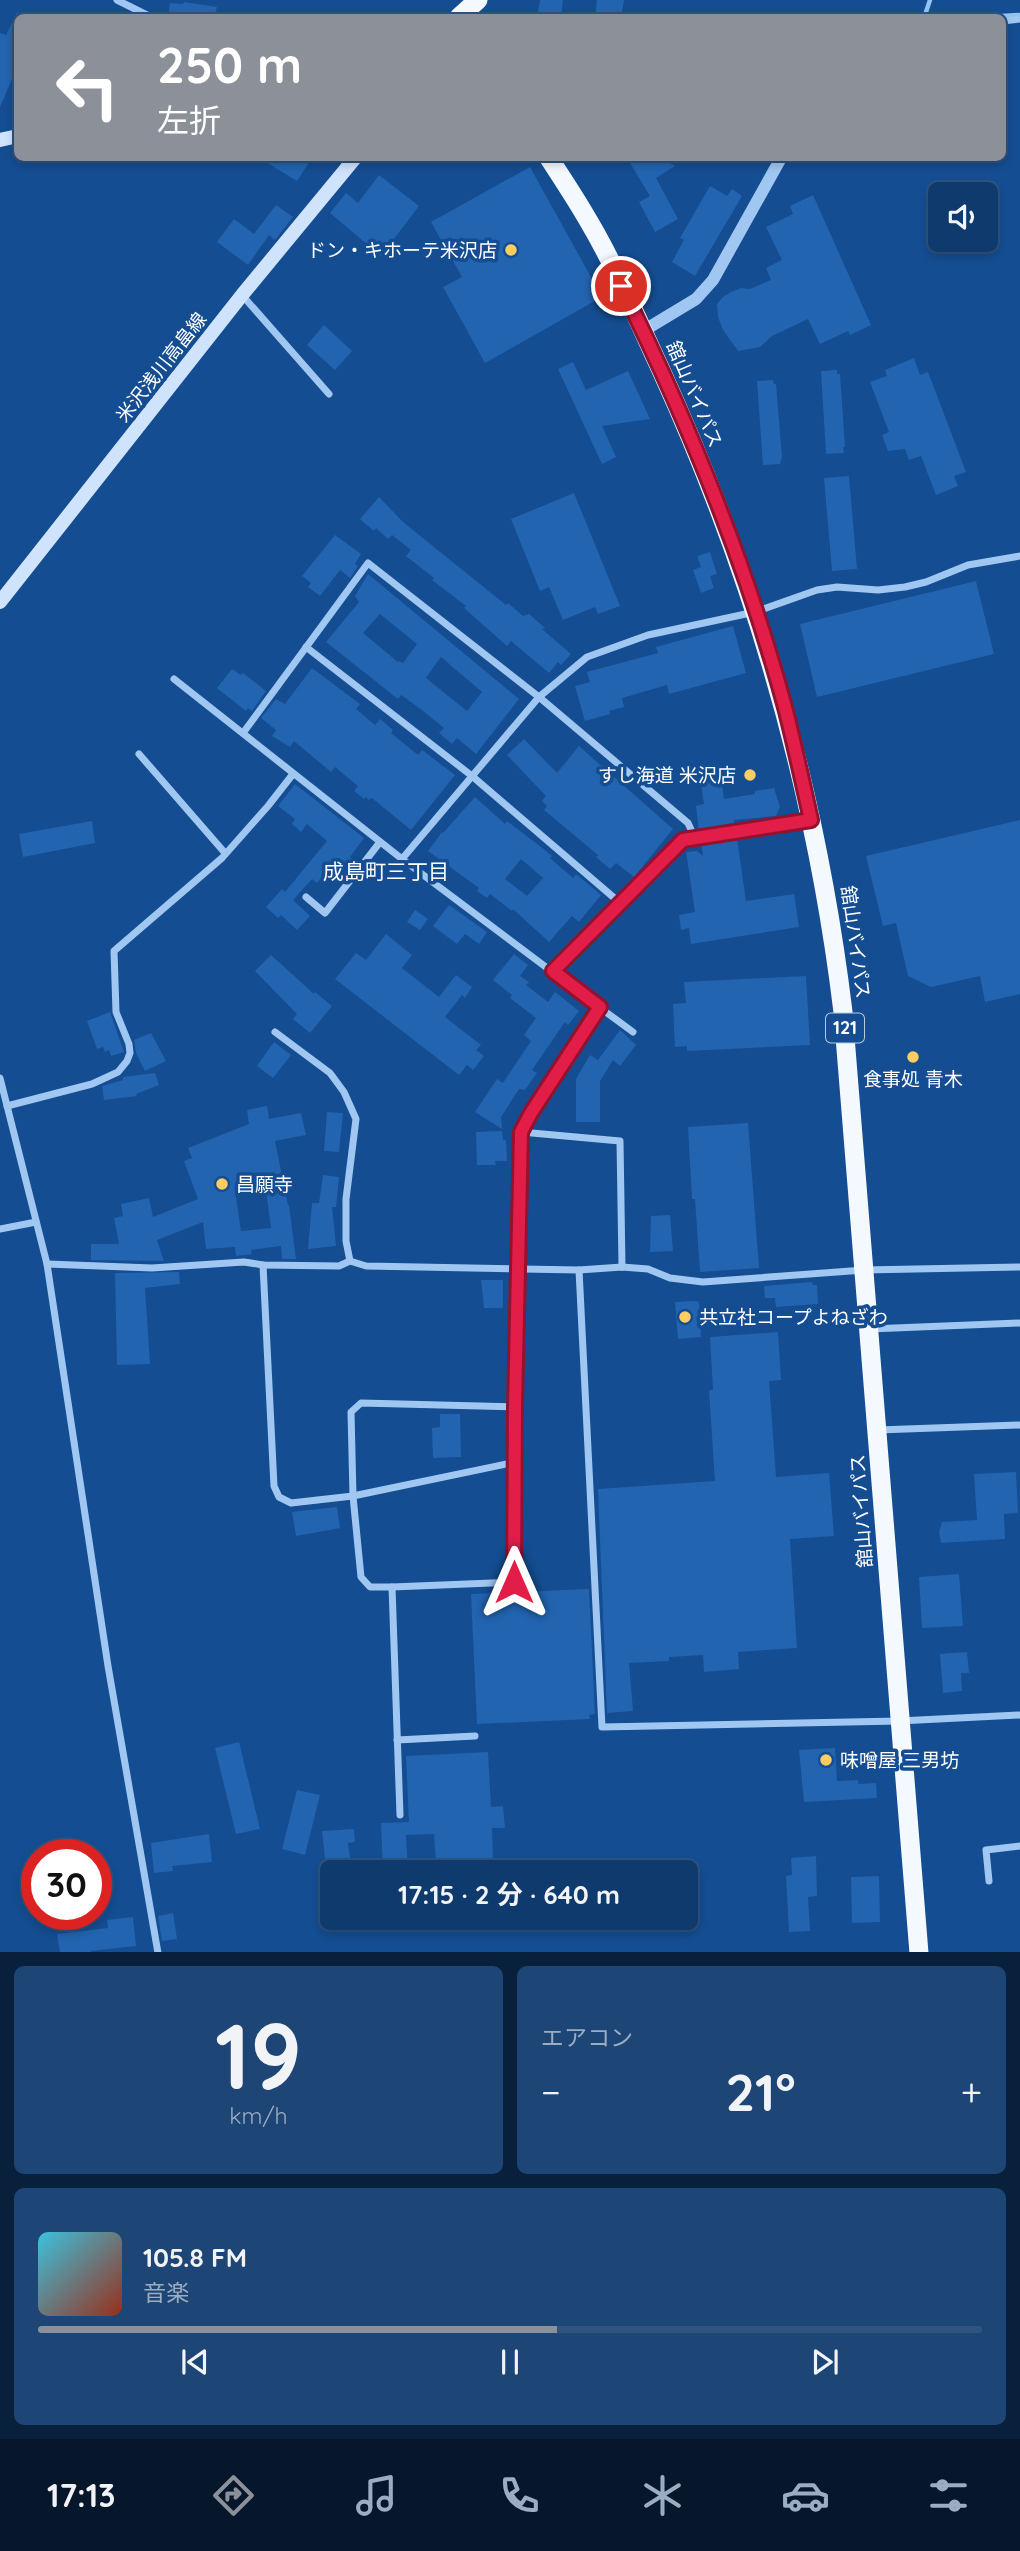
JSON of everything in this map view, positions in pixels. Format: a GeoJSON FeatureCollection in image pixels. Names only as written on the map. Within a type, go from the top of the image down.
{"type":"FeatureCollection","features":[{"type":"Feature","properties":{"kind":"highway"},"geometry":{"type":"LineString","coordinates":[[462,14],[478,0]]}},
{"type":"Feature","properties":{"kind":"highway","name":"舘山バイパス"},"geometry":{"type":"LineString","coordinates":[[551,161],[589,221],[685,424],[755,612],[786,711],[827,896],[843,1012],[919,1952]]}},
{"type":"Feature","properties":{"kind":"main road","name":"米沢浅川高畠線"},"geometry":{"type":"LineString","coordinates":[[0,602],[242,295],[353,161]]}},
{"type":"Feature","properties":{"kind":"street"},"geometry":{"type":"LineString","coordinates":[[117,0],[145,14]]}},
{"type":"Feature","properties":{"kind":"street"},"geometry":{"type":"LineString","coordinates":[[643,331],[696,299],[713,280],[779,161]]}},
{"type":"Feature","properties":{"kind":"street"},"geometry":{"type":"LineString","coordinates":[[242,295],[329,394]]}},
{"type":"Feature","properties":{"kind":"street"},"geometry":{"type":"LineString","coordinates":[[402,859],[539,696],[587,657],[648,635],[755,612],[817,590],[837,587],[878,590],[905,587],[926,582],[968,565],[1020,556]]}},
{"type":"Feature","properties":{"kind":"street"},"geometry":{"type":"LineString","coordinates":[[243,733],[368,563],[539,696],[688,823],[694,836]]}},
{"type":"Feature","properties":{"kind":"street"},"geometry":{"type":"LineString","coordinates":[[306,647],[471,776],[620,902]]}},
{"type":"Feature","properties":{"kind":"street"},"geometry":{"type":"LineString","coordinates":[[174,679],[402,859],[634,1032]]}},
{"type":"Feature","properties":{"kind":"street"},"geometry":{"type":"LineString","coordinates":[[139,754],[225,853]]}},
{"type":"Feature","properties":{"kind":"street"},"geometry":{"type":"LineString","coordinates":[[7,1107],[92,1084],[118,1072],[127,1062],[129,1044],[116,1012],[114,951],[225,853],[293,774]]}},
{"type":"Feature","properties":{"kind":"street"},"geometry":{"type":"LineString","coordinates":[[553,971],[683,840],[694,836],[811,820]]}},
{"type":"Feature","properties":{"kind":"street"},"geometry":{"type":"LineString","coordinates":[[306,897],[325,913],[380,842]]}},
{"type":"Feature","properties":{"kind":"street"},"geometry":{"type":"LineString","coordinates":[[515,1407],[361,1403],[351,1412],[353,1496],[361,1577],[370,1587],[514,1582],[521,1132],[600,1007]]}},
{"type":"Feature","properties":{"kind":"street"},"geometry":{"type":"LineString","coordinates":[[275,1032],[330,1073],[344,1092],[356,1119],[346,1199],[346,1241],[350,1261]]}},
{"type":"Feature","properties":{"kind":"street"},"geometry":{"type":"LineString","coordinates":[[0,1078],[47,1264],[108,1667],[158,1952]]}},
{"type":"Feature","properties":{"kind":"street"},"geometry":{"type":"LineString","coordinates":[[521,1132],[620,1141],[622,1267]]}},
{"type":"Feature","properties":{"kind":"street"},"geometry":{"type":"LineString","coordinates":[[0,1229],[36,1222]]}},
{"type":"Feature","properties":{"kind":"street"},"geometry":{"type":"LineString","coordinates":[[47,1264],[152,1268],[244,1262],[263,1265],[339,1266],[350,1261],[366,1266],[579,1270],[622,1267],[648,1269],[670,1278],[702,1282],[864,1270],[1020,1267]]}},
{"type":"Feature","properties":{"kind":"street"},"geometry":{"type":"LineString","coordinates":[[263,1265],[274,1486],[279,1497],[291,1503],[353,1496],[516,1462]]}},
{"type":"Feature","properties":{"kind":"street"},"geometry":{"type":"LineString","coordinates":[[579,1270],[602,1727],[1020,1716]]}},
{"type":"Feature","properties":{"kind":"street"},"geometry":{"type":"LineString","coordinates":[[869,1329],[1020,1323]]}},
{"type":"Feature","properties":{"kind":"street"},"geometry":{"type":"LineString","coordinates":[[878,1430],[1020,1425]]}},
{"type":"Feature","properties":{"kind":"street"},"geometry":{"type":"LineString","coordinates":[[392,1587],[400,1815]]}},
{"type":"Feature","properties":{"kind":"street"},"geometry":{"type":"LineString","coordinates":[[397,1740],[475,1736]]}},
{"type":"Feature","properties":{"kind":"street"},"geometry":{"type":"LineString","coordinates":[[989,1881],[986,1850],[1020,1846]]}},
{"type":"Feature","properties":{"kind":"building"},"geometry":{"type":"Polygon","coordinates":[[[540,0],[563,0],[561,14],[538,14],[540,0]]]}},
{"type":"Feature","properties":{"kind":"building"},"geometry":{"type":"Polygon","coordinates":[[[597,0],[624,0],[622,14],[595,14],[597,0]]]}},
{"type":"Feature","properties":{"kind":"building"},"geometry":{"type":"Polygon","coordinates":[[[170,3],[217,7],[215,14],[168,14],[170,3]]]}},
{"type":"Feature","properties":{"kind":"building"},"geometry":{"type":"Polygon","coordinates":[[[14,19],[14,74],[0,107],[0,33],[6,35],[14,19]]]}},
{"type":"Feature","properties":{"kind":"building"},"geometry":{"type":"Polygon","coordinates":[[[264,161],[310,161],[297,181],[264,161]]]}},
{"type":"Feature","properties":{"kind":"building"},"geometry":{"type":"Polygon","coordinates":[[[629,161],[666,161],[675,166],[656,178],[678,219],[655,232],[639,202],[650,196],[629,161]]]}},
{"type":"Feature","properties":{"kind":"building","name":"ドン・キホーテ米沢店"},"geometry":{"type":"Polygon","coordinates":[[[530,167],[602,297],[485,363],[443,287],[462,277],[431,222],[530,167]]]}},
{"type":"Feature","properties":{"kind":"building"},"geometry":{"type":"Polygon","coordinates":[[[379,175],[419,206],[381,256],[330,213],[346,193],[358,203],[379,175]]]}},
{"type":"Feature","properties":{"kind":"building"},"geometry":{"type":"Polygon","coordinates":[[[710,186],[727,196],[732,189],[742,196],[695,276],[672,262],[684,240],[680,238],[710,186]]]}},
{"type":"Feature","properties":{"kind":"building"},"geometry":{"type":"Polygon","coordinates":[[[813,195],[871,325],[850,335],[848,331],[820,344],[808,319],[772,336],[760,347],[738,351],[723,330],[717,304],[731,292],[741,288],[750,289],[771,280],[766,268],[782,260],[766,227],[793,214],[790,206],[813,195]]]}},
{"type":"Feature","properties":{"kind":"building"},"geometry":{"type":"Polygon","coordinates":[[[276,205],[293,217],[275,240],[269,235],[248,265],[217,242],[234,219],[254,234],[276,205]]]}},
{"type":"Feature","properties":{"kind":"building"},"geometry":{"type":"Polygon","coordinates":[[[324,325],[352,351],[335,370],[307,345],[324,325]]]}},
{"type":"Feature","properties":{"kind":"building"},"geometry":{"type":"Polygon","coordinates":[[[914,358],[920,375],[928,372],[966,472],[954,476],[958,486],[936,495],[921,456],[909,460],[905,449],[888,451],[882,435],[889,432],[870,382],[887,376],[885,370],[914,358]]]}},
{"type":"Feature","properties":{"kind":"building"},"geometry":{"type":"Polygon","coordinates":[[[573,362],[586,390],[628,371],[650,419],[602,426],[616,457],[602,464],[558,369],[573,362]]]}},
{"type":"Feature","properties":{"kind":"building"},"geometry":{"type":"Polygon","coordinates":[[[837,370],[837,374],[840,374],[845,447],[844,453],[826,454],[821,371],[837,370]]]}},
{"type":"Feature","properties":{"kind":"building"},"geometry":{"type":"Polygon","coordinates":[[[773,380],[776,384],[782,457],[780,464],[763,465],[757,381],[773,380]]]}},
{"type":"Feature","properties":{"kind":"building"},"geometry":{"type":"Polygon","coordinates":[[[849,476],[857,569],[832,571],[824,478],[849,476]]]}},
{"type":"Feature","properties":{"kind":"building"},"geometry":{"type":"Polygon","coordinates":[[[574,493],[620,606],[598,614],[595,607],[563,620],[549,587],[540,591],[511,519],[574,493]]]}},
{"type":"Feature","properties":{"kind":"building"},"geometry":{"type":"Polygon","coordinates":[[[379,497],[403,522],[506,605],[508,603],[523,616],[529,614],[571,654],[561,665],[558,662],[549,673],[511,641],[507,646],[464,608],[466,606],[406,556],[411,550],[392,535],[388,539],[376,528],[374,531],[360,519],[379,497]]]}},
{"type":"Feature","properties":{"kind":"building"},"geometry":{"type":"Polygon","coordinates":[[[335,535],[361,554],[355,564],[358,566],[350,578],[340,570],[320,596],[308,587],[311,583],[302,576],[335,535]]]}},
{"type":"Feature","properties":{"kind":"building"},"geometry":{"type":"Polygon","coordinates":[[[710,552],[717,574],[710,576],[714,588],[701,593],[693,570],[701,567],[697,556],[710,552]]]}},
{"type":"Feature","properties":{"kind":"building"},"geometry":{"type":"Polygon","coordinates":[[[368,574],[519,699],[476,754],[457,738],[452,744],[439,733],[444,728],[422,710],[401,695],[398,699],[326,642],[359,602],[355,596],[368,574]],[[380,614],[363,633],[398,662],[403,663],[417,644],[380,614]],[[441,657],[426,678],[467,711],[482,692],[441,657]]]}},
{"type":"Feature","properties":{"kind":"building"},"geometry":{"type":"Polygon","coordinates":[[[976,581],[994,654],[817,697],[800,624],[976,581]]]}},
{"type":"Feature","properties":{"kind":"building"},"geometry":{"type":"Polygon","coordinates":[[[733,626],[746,673],[669,694],[667,685],[622,698],[624,707],[585,721],[575,686],[590,682],[587,672],[658,653],[656,647],[733,626]]]}},
{"type":"Feature","properties":{"kind":"building"},"geometry":{"type":"Polygon","coordinates":[[[312,668],[360,704],[356,709],[375,725],[380,719],[393,730],[391,733],[418,755],[422,750],[455,775],[411,830],[372,798],[364,799],[354,791],[358,786],[335,767],[331,772],[294,741],[290,747],[272,736],[276,730],[261,718],[276,699],[285,704],[312,668]]]}},
{"type":"Feature","properties":{"kind":"building"},"geometry":{"type":"Polygon","coordinates":[[[232,669],[241,675],[243,673],[266,691],[252,711],[248,708],[246,711],[217,688],[232,669]]]}},
{"type":"Feature","properties":{"kind":"building"},"geometry":{"type":"Polygon","coordinates":[[[524,739],[557,773],[579,746],[673,829],[634,877],[616,863],[610,869],[596,857],[598,855],[544,810],[547,806],[542,801],[546,796],[507,755],[524,739]]]}},
{"type":"Feature","properties":{"kind":"building"},"geometry":{"type":"Polygon","coordinates":[[[720,769],[724,799],[774,788],[780,807],[776,816],[734,820],[735,826],[699,831],[696,806],[704,804],[699,772],[720,769]]]}},
{"type":"Feature","properties":{"kind":"building"},"geometry":{"type":"Polygon","coordinates":[[[295,784],[364,838],[350,857],[355,861],[347,872],[335,862],[317,883],[312,879],[293,900],[310,916],[297,930],[281,915],[278,918],[266,907],[282,889],[285,892],[327,841],[307,824],[301,832],[292,824],[295,819],[278,806],[295,784]]]}},
{"type":"Feature","properties":{"kind":"building"},"geometry":{"type":"Polygon","coordinates":[[[475,797],[505,824],[507,821],[552,856],[550,858],[573,878],[576,874],[601,895],[579,922],[572,916],[549,942],[513,909],[512,911],[490,894],[487,898],[477,891],[479,888],[428,851],[475,797]],[[521,859],[505,879],[527,896],[543,878],[521,859]]]}},
{"type":"Feature","properties":{"kind":"building"},"geometry":{"type":"Polygon","coordinates":[[[1020,820],[1020,994],[985,1002],[980,976],[931,987],[908,976],[896,923],[883,926],[866,856],[1020,820]]]}},
{"type":"Feature","properties":{"kind":"building"},"geometry":{"type":"Polygon","coordinates":[[[92,821],[95,843],[23,857],[19,834],[92,821]]]}},
{"type":"Feature","properties":{"kind":"building"},"geometry":{"type":"Polygon","coordinates":[[[737,838],[746,901],[794,894],[799,927],[691,944],[689,928],[681,930],[679,915],[695,912],[686,852],[697,851],[703,856],[701,843],[737,838]]]}},
{"type":"Feature","properties":{"kind":"building"},"geometry":{"type":"Polygon","coordinates":[[[449,905],[487,932],[479,944],[465,934],[457,944],[433,926],[449,905]]]}},
{"type":"Feature","properties":{"kind":"building"},"geometry":{"type":"Polygon","coordinates":[[[415,910],[428,919],[420,930],[407,922],[415,910]]]}},
{"type":"Feature","properties":{"kind":"building"},"geometry":{"type":"Polygon","coordinates":[[[386,934],[412,955],[402,968],[439,997],[456,975],[472,987],[465,998],[462,995],[445,1017],[481,1045],[476,1050],[484,1056],[473,1070],[467,1065],[459,1075],[335,979],[356,953],[366,960],[386,934]]]}},
{"type":"Feature","properties":{"kind":"building"},"geometry":{"type":"Polygon","coordinates":[[[514,954],[528,965],[520,976],[529,982],[526,985],[548,1002],[555,992],[579,1011],[568,1025],[565,1022],[532,1070],[537,1073],[525,1090],[519,1089],[501,1117],[502,1129],[475,1112],[497,1079],[503,1083],[531,1041],[524,1035],[536,1018],[510,998],[512,995],[493,980],[514,954]]]}},
{"type":"Feature","properties":{"kind":"building"},"geometry":{"type":"Polygon","coordinates":[[[271,955],[314,994],[315,992],[332,1006],[310,1033],[293,1019],[297,1014],[255,971],[271,955]]]}},
{"type":"Feature","properties":{"kind":"building"},"geometry":{"type":"Polygon","coordinates":[[[806,976],[810,1045],[687,1051],[687,1046],[675,1047],[673,1004],[686,1003],[684,982],[806,976]]]}},
{"type":"Feature","properties":{"kind":"building"},"geometry":{"type":"Polygon","coordinates":[[[110,1012],[124,1052],[111,1056],[109,1050],[105,1052],[103,1047],[97,1049],[87,1021],[110,1012]]]}},
{"type":"Feature","properties":{"kind":"building"},"geometry":{"type":"Polygon","coordinates":[[[620,1030],[636,1045],[620,1066],[613,1060],[600,1081],[600,1122],[576,1122],[576,1079],[590,1055],[598,1060],[620,1030]]]}},
{"type":"Feature","properties":{"kind":"building"},"geometry":{"type":"Polygon","coordinates":[[[151,1033],[166,1061],[145,1071],[136,1053],[134,1040],[151,1033]]]}},
{"type":"Feature","properties":{"kind":"building"},"geometry":{"type":"Polygon","coordinates":[[[274,1042],[291,1055],[273,1078],[257,1066],[274,1042]]]}},
{"type":"Feature","properties":{"kind":"building"},"geometry":{"type":"Polygon","coordinates":[[[155,1073],[159,1085],[136,1094],[137,1096],[104,1100],[102,1086],[123,1080],[123,1077],[155,1073]]]}},
{"type":"Feature","properties":{"kind":"building"},"geometry":{"type":"Polygon","coordinates":[[[267,1106],[269,1119],[301,1113],[306,1135],[275,1141],[289,1205],[296,1259],[282,1259],[281,1246],[251,1250],[252,1254],[236,1256],[235,1247],[206,1249],[203,1222],[157,1240],[164,1261],[91,1260],[91,1244],[119,1244],[114,1218],[123,1216],[121,1204],[149,1198],[153,1217],[198,1199],[184,1161],[192,1158],[188,1148],[249,1124],[247,1110],[267,1106]],[[260,1180],[235,1190],[241,1231],[271,1228],[265,1183],[261,1184],[260,1180]]]}},
{"type":"Feature","properties":{"kind":"building"},"geometry":{"type":"Polygon","coordinates":[[[327,1112],[343,1113],[339,1152],[324,1151],[327,1112]]]}},
{"type":"Feature","properties":{"kind":"building"},"geometry":{"type":"Polygon","coordinates":[[[748,1123],[759,1268],[700,1272],[688,1127],[748,1123]]]}},
{"type":"Feature","properties":{"kind":"building"},"geometry":{"type":"Polygon","coordinates":[[[502,1131],[503,1140],[506,1140],[507,1161],[495,1161],[496,1165],[477,1165],[476,1132],[502,1131]]]}},
{"type":"Feature","properties":{"kind":"building"},"geometry":{"type":"Polygon","coordinates":[[[323,1175],[339,1177],[336,1207],[332,1207],[336,1246],[308,1249],[312,1203],[319,1203],[323,1175]]]}},
{"type":"Feature","properties":{"kind":"building"},"geometry":{"type":"Polygon","coordinates":[[[670,1215],[673,1251],[650,1252],[651,1216],[670,1215]]]}},
{"type":"Feature","properties":{"kind":"building"},"geometry":{"type":"Polygon","coordinates":[[[179,1272],[180,1284],[145,1288],[150,1364],[117,1365],[115,1273],[179,1272]]]}},
{"type":"Feature","properties":{"kind":"building"},"geometry":{"type":"Polygon","coordinates":[[[481,1280],[503,1280],[503,1308],[484,1308],[481,1280]]]}},
{"type":"Feature","properties":{"kind":"building"},"geometry":{"type":"Polygon","coordinates":[[[812,1282],[817,1285],[818,1304],[776,1307],[775,1298],[765,1298],[764,1286],[812,1282]]]}},
{"type":"Feature","properties":{"kind":"building"},"geometry":{"type":"Polygon","coordinates":[[[675,1302],[699,1302],[701,1337],[678,1339],[675,1302]]]}},
{"type":"Feature","properties":{"kind":"building"},"geometry":{"type":"Polygon","coordinates":[[[778,1332],[781,1380],[769,1381],[776,1477],[829,1473],[834,1536],[790,1539],[797,1648],[738,1652],[739,1669],[704,1672],[703,1655],[669,1657],[669,1661],[629,1663],[633,1711],[607,1713],[598,1489],[715,1481],[709,1390],[713,1390],[710,1337],[778,1332]]]}},
{"type":"Feature","properties":{"kind":"building"},"geometry":{"type":"Polygon","coordinates":[[[440,1414],[460,1414],[461,1457],[433,1458],[432,1428],[440,1427],[440,1414]]]}},
{"type":"Feature","properties":{"kind":"building"},"geometry":{"type":"Polygon","coordinates":[[[1016,1472],[1018,1513],[1004,1514],[1005,1539],[941,1543],[939,1532],[942,1522],[977,1520],[974,1474],[1016,1472]]]}},
{"type":"Feature","properties":{"kind":"building"},"geometry":{"type":"Polygon","coordinates":[[[337,1507],[340,1528],[296,1536],[292,1512],[337,1507]]]}},
{"type":"Feature","properties":{"kind":"building"},"geometry":{"type":"Polygon","coordinates":[[[959,1574],[963,1626],[922,1628],[919,1577],[959,1574]]]}},
{"type":"Feature","properties":{"kind":"building"},"geometry":{"type":"Polygon","coordinates":[[[589,1589],[595,1714],[589,1715],[590,1719],[477,1724],[471,1594],[589,1589]]]}},
{"type":"Feature","properties":{"kind":"building"},"geometry":{"type":"Polygon","coordinates":[[[967,1652],[969,1673],[961,1673],[962,1691],[943,1693],[940,1654],[967,1652]]]}},
{"type":"Feature","properties":{"kind":"building"},"geometry":{"type":"Polygon","coordinates":[[[239,1742],[260,1829],[236,1834],[215,1748],[239,1742]]]}},
{"type":"Feature","properties":{"kind":"building"},"geometry":{"type":"Polygon","coordinates":[[[835,1748],[837,1781],[876,1783],[877,1798],[804,1802],[799,1750],[835,1748]]]}},
{"type":"Feature","properties":{"kind":"building"},"geometry":{"type":"Polygon","coordinates":[[[488,1752],[491,1807],[503,1806],[505,1828],[492,1828],[493,1860],[436,1860],[434,1834],[406,1835],[407,1860],[383,1860],[381,1823],[409,1822],[406,1756],[488,1752]]]}},
{"type":"Feature","properties":{"kind":"building"},"geometry":{"type":"Polygon","coordinates":[[[297,1790],[320,1795],[305,1855],[282,1849],[297,1790]]]}},
{"type":"Feature","properties":{"kind":"building"},"geometry":{"type":"Polygon","coordinates":[[[354,1829],[355,1842],[348,1843],[350,1858],[325,1859],[322,1831],[354,1829]]]}},
{"type":"Feature","properties":{"kind":"building"},"geometry":{"type":"Polygon","coordinates":[[[209,1834],[212,1862],[172,1866],[173,1871],[154,1873],[151,1843],[209,1834]]]}},
{"type":"Feature","properties":{"kind":"building"},"geometry":{"type":"Polygon","coordinates":[[[816,1856],[817,1896],[808,1897],[810,1931],[789,1932],[786,1876],[792,1875],[791,1858],[816,1856]]]}},
{"type":"Feature","properties":{"kind":"building"},"geometry":{"type":"Polygon","coordinates":[[[879,1876],[880,1922],[852,1923],[851,1877],[879,1876]]]}},
{"type":"Feature","properties":{"kind":"building"},"geometry":{"type":"Polygon","coordinates":[[[173,1913],[177,1939],[162,1941],[158,1916],[173,1913]]]}},
{"type":"Feature","properties":{"kind":"building"},"geometry":{"type":"Polygon","coordinates":[[[133,1917],[136,1946],[91,1952],[60,1952],[57,1934],[112,1930],[112,1919],[133,1917]]]}},
{"type":"Feature","properties":{"kind":"waterway"},"geometry":{"type":"LineString","coordinates":[[925,14],[930,0]]}},
{"type":"Feature","properties":{"kind":"waterway"},"geometry":{"type":"LineString","coordinates":[[1006,16],[1020,15]]}},
{"type":"Feature","properties":{"kind":"place","name":"ドン・キホーテ米沢店"},"geometry":{"type":"Point","coordinates":[511,250]}},
{"type":"Feature","properties":{"kind":"place","name":"すし海道 米沢店"},"geometry":{"type":"Point","coordinates":[750,775]}},
{"type":"Feature","properties":{"kind":"place","name":"食事処 青木"},"geometry":{"type":"Point","coordinates":[913,1057]}},
{"type":"Feature","properties":{"kind":"place","name":"昌願寺"},"geometry":{"type":"Point","coordinates":[222,1184]}},
{"type":"Feature","properties":{"kind":"place","name":"共立社コープよねざわ"},"geometry":{"type":"Point","coordinates":[685,1317]}},
{"type":"Feature","properties":{"kind":"place","name":"味噌屋 三男坊"},"geometry":{"type":"Point","coordinates":[826,1760]}},
{"type":"Feature","properties":{"kind":"district","name":"成島町三丁目"},"geometry":{"type":"Point","coordinates":[386,872]}},
{"type":"Feature","properties":{"kind":"route"},"geometry":{"type":"LineString","coordinates":[[514,1582],[521,1132],[600,1007],[553,971],[683,840],[694,836],[811,820],[786,711],[732,546],[685,424],[621,286]]}}]}
